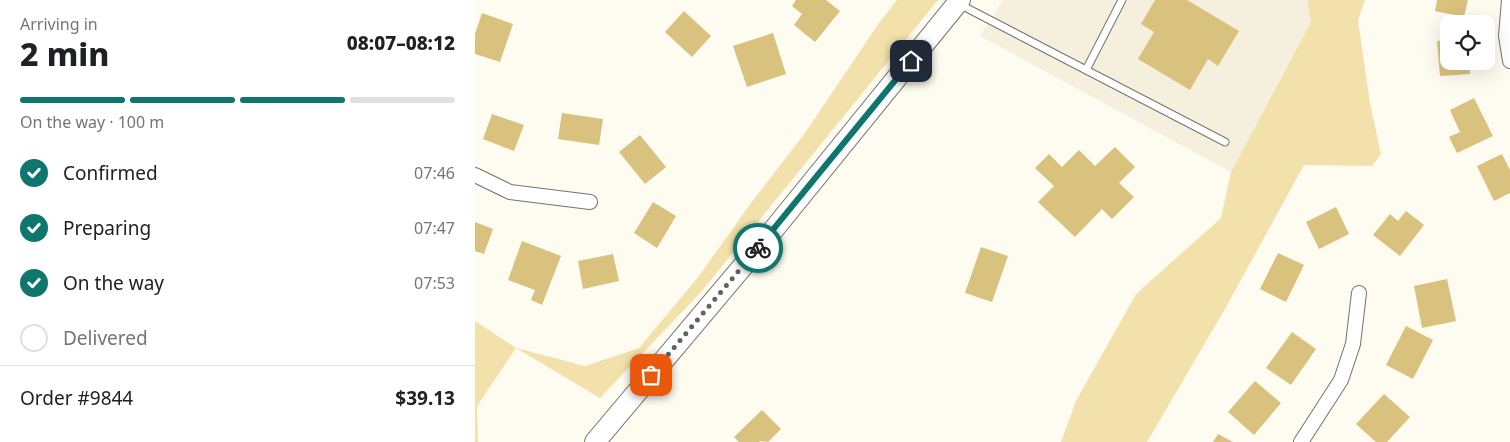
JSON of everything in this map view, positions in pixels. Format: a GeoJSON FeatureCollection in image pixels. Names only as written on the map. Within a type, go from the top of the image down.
{"type":"FeatureCollection","features":[{"type":"Feature","properties":{"kind":"street"},"geometry":{"type":"LineString","coordinates":[[1509,0],[1506,36],[1510,61]]}},
{"type":"Feature","properties":{"kind":"street"},"geometry":{"type":"LineString","coordinates":[[595,442],[770,234],[959,2]]}},
{"type":"Feature","properties":{"kind":"street"},"geometry":{"type":"LineString","coordinates":[[475,175],[511,192],[591,202]]}},
{"type":"Feature","properties":{"kind":"street"},"geometry":{"type":"LineString","coordinates":[[1301,442],[1341,380],[1353,344],[1359,293]]}},
{"type":"Feature","properties":{"kind":"lane"},"geometry":{"type":"LineString","coordinates":[[1086,70],[1122,0]]}},
{"type":"Feature","properties":{"kind":"lane"},"geometry":{"type":"LineString","coordinates":[[959,2],[1225,142]]}},
{"type":"Feature","properties":{"kind":"shaded area"},"geometry":{"type":"Polygon","coordinates":[[[897,0],[938,0],[701,292],[600,398],[516,348],[585,366],[639,348],[699,276],[748,207],[805,133],[879,23],[897,0]]]}},
{"type":"Feature","properties":{"kind":"shaded area"},"geometry":{"type":"Polygon","coordinates":[[[1003,0],[1307,0],[1311,22],[1231,172],[980,36],[1003,0]]]}},
{"type":"Feature","properties":{"kind":"shaded area"},"geometry":{"type":"Polygon","coordinates":[[[1307,0],[1365,0],[1358,20],[1370,103],[1381,154],[1372,166],[1304,165],[1225,309],[1147,442],[1061,442],[1076,401],[1136,294],[1221,218],[1231,172],[1311,22],[1307,0]]]}},
{"type":"Feature","properties":{"kind":"shaded area"},"geometry":{"type":"Polygon","coordinates":[[[475,321],[516,348],[477,406],[478,442],[475,442],[475,321]]]}},
{"type":"Feature","properties":{"kind":"building"},"geometry":{"type":"Polygon","coordinates":[[[796,0],[826,0],[840,11],[815,42],[794,25],[802,14],[792,6],[796,0]]]}},
{"type":"Feature","properties":{"kind":"building"},"geometry":{"type":"Polygon","coordinates":[[[1155,0],[1187,0],[1239,31],[1218,66],[1208,59],[1190,90],[1138,59],[1154,32],[1141,24],[1155,0]]]}},
{"type":"Feature","properties":{"kind":"building"},"geometry":{"type":"Polygon","coordinates":[[[1437,0],[1468,0],[1464,15],[1435,11],[1437,0]]]}},
{"type":"Feature","properties":{"kind":"building"},"geometry":{"type":"Polygon","coordinates":[[[684,11],[711,36],[692,57],[665,32],[684,11]]]}},
{"type":"Feature","properties":{"kind":"building"},"geometry":{"type":"Polygon","coordinates":[[[482,13],[513,24],[500,62],[475,54],[475,34],[482,13]]]}},
{"type":"Feature","properties":{"kind":"building"},"geometry":{"type":"Polygon","coordinates":[[[773,33],[786,74],[747,87],[733,46],[773,33]]]}},
{"type":"Feature","properties":{"kind":"building"},"geometry":{"type":"Polygon","coordinates":[[[1437,41],[1440,41],[1440,70],[1470,70],[1470,74],[1440,76],[1437,41]]]}},
{"type":"Feature","properties":{"kind":"building"},"geometry":{"type":"Polygon","coordinates":[[[1474,98],[1493,136],[1457,153],[1449,137],[1460,132],[1450,110],[1474,98]]]}},
{"type":"Feature","properties":{"kind":"building"},"geometry":{"type":"Polygon","coordinates":[[[562,113],[603,119],[599,145],[558,139],[562,113]]]}},
{"type":"Feature","properties":{"kind":"building"},"geometry":{"type":"Polygon","coordinates":[[[492,114],[524,125],[514,151],[483,139],[492,114]]]}},
{"type":"Feature","properties":{"kind":"building"},"geometry":{"type":"Polygon","coordinates":[[[640,135],[666,167],[645,184],[619,152],[640,135]]]}},
{"type":"Feature","properties":{"kind":"building"},"geometry":{"type":"Polygon","coordinates":[[[1115,147],[1135,167],[1119,183],[1134,197],[1112,219],[1102,209],[1075,237],[1038,202],[1054,186],[1035,168],[1049,154],[1062,167],[1079,150],[1095,166],[1115,147]]]}},
{"type":"Feature","properties":{"kind":"building"},"geometry":{"type":"Polygon","coordinates":[[[1502,154],[1510,170],[1510,193],[1494,201],[1477,166],[1502,154]]]}},
{"type":"Feature","properties":{"kind":"building"},"geometry":{"type":"Polygon","coordinates":[[[653,202],[676,216],[657,248],[634,233],[653,202]]]}},
{"type":"Feature","properties":{"kind":"building"},"geometry":{"type":"Polygon","coordinates":[[[1336,207],[1349,234],[1319,249],[1306,222],[1336,207]]]}},
{"type":"Feature","properties":{"kind":"building"},"geometry":{"type":"Polygon","coordinates":[[[1406,211],[1424,225],[1400,256],[1373,235],[1390,214],[1398,221],[1406,211]]]}},
{"type":"Feature","properties":{"kind":"building"},"geometry":{"type":"Polygon","coordinates":[[[475,222],[493,229],[484,254],[475,251],[475,222]]]}},
{"type":"Feature","properties":{"kind":"building"},"geometry":{"type":"Polygon","coordinates":[[[522,241],[561,256],[542,305],[531,300],[535,290],[508,280],[522,241]]]}},
{"type":"Feature","properties":{"kind":"building"},"geometry":{"type":"Polygon","coordinates":[[[981,247],[1008,256],[992,302],[965,293],[981,247]]]}},
{"type":"Feature","properties":{"kind":"building"},"geometry":{"type":"Polygon","coordinates":[[[1278,253],[1304,265],[1286,302],[1260,289],[1278,253]]]}},
{"type":"Feature","properties":{"kind":"building"},"geometry":{"type":"Polygon","coordinates":[[[613,254],[619,281],[583,289],[578,261],[613,254]]]}},
{"type":"Feature","properties":{"kind":"building"},"geometry":{"type":"Polygon","coordinates":[[[1447,279],[1456,321],[1422,328],[1414,286],[1447,279]]]}},
{"type":"Feature","properties":{"kind":"building"},"geometry":{"type":"Polygon","coordinates":[[[1406,326],[1433,340],[1413,379],[1386,365],[1406,326]]]}},
{"type":"Feature","properties":{"kind":"building"},"geometry":{"type":"Polygon","coordinates":[[[1292,332],[1316,349],[1291,385],[1266,368],[1292,332]]]}},
{"type":"Feature","properties":{"kind":"building"},"geometry":{"type":"Polygon","coordinates":[[[1255,381],[1281,403],[1254,435],[1228,412],[1255,381]]]}},
{"type":"Feature","properties":{"kind":"building"},"geometry":{"type":"Polygon","coordinates":[[[1384,394],[1410,417],[1387,442],[1376,442],[1356,424],[1384,394]]]}},
{"type":"Feature","properties":{"kind":"building"},"geometry":{"type":"Polygon","coordinates":[[[762,410],[781,429],[768,442],[739,442],[734,437],[762,410]]]}},
{"type":"Feature","properties":{"kind":"building"},"geometry":{"type":"Polygon","coordinates":[[[1218,434],[1233,442],[1213,442],[1218,434]]]}},
{"type":"Feature","properties":{"kind":"way so far"},"geometry":{"type":"LineString","coordinates":[[651,375],[758,248]]}},
{"type":"Feature","properties":{"kind":"route"},"geometry":{"type":"LineString","coordinates":[[758,248],[911,61]]}}]}
